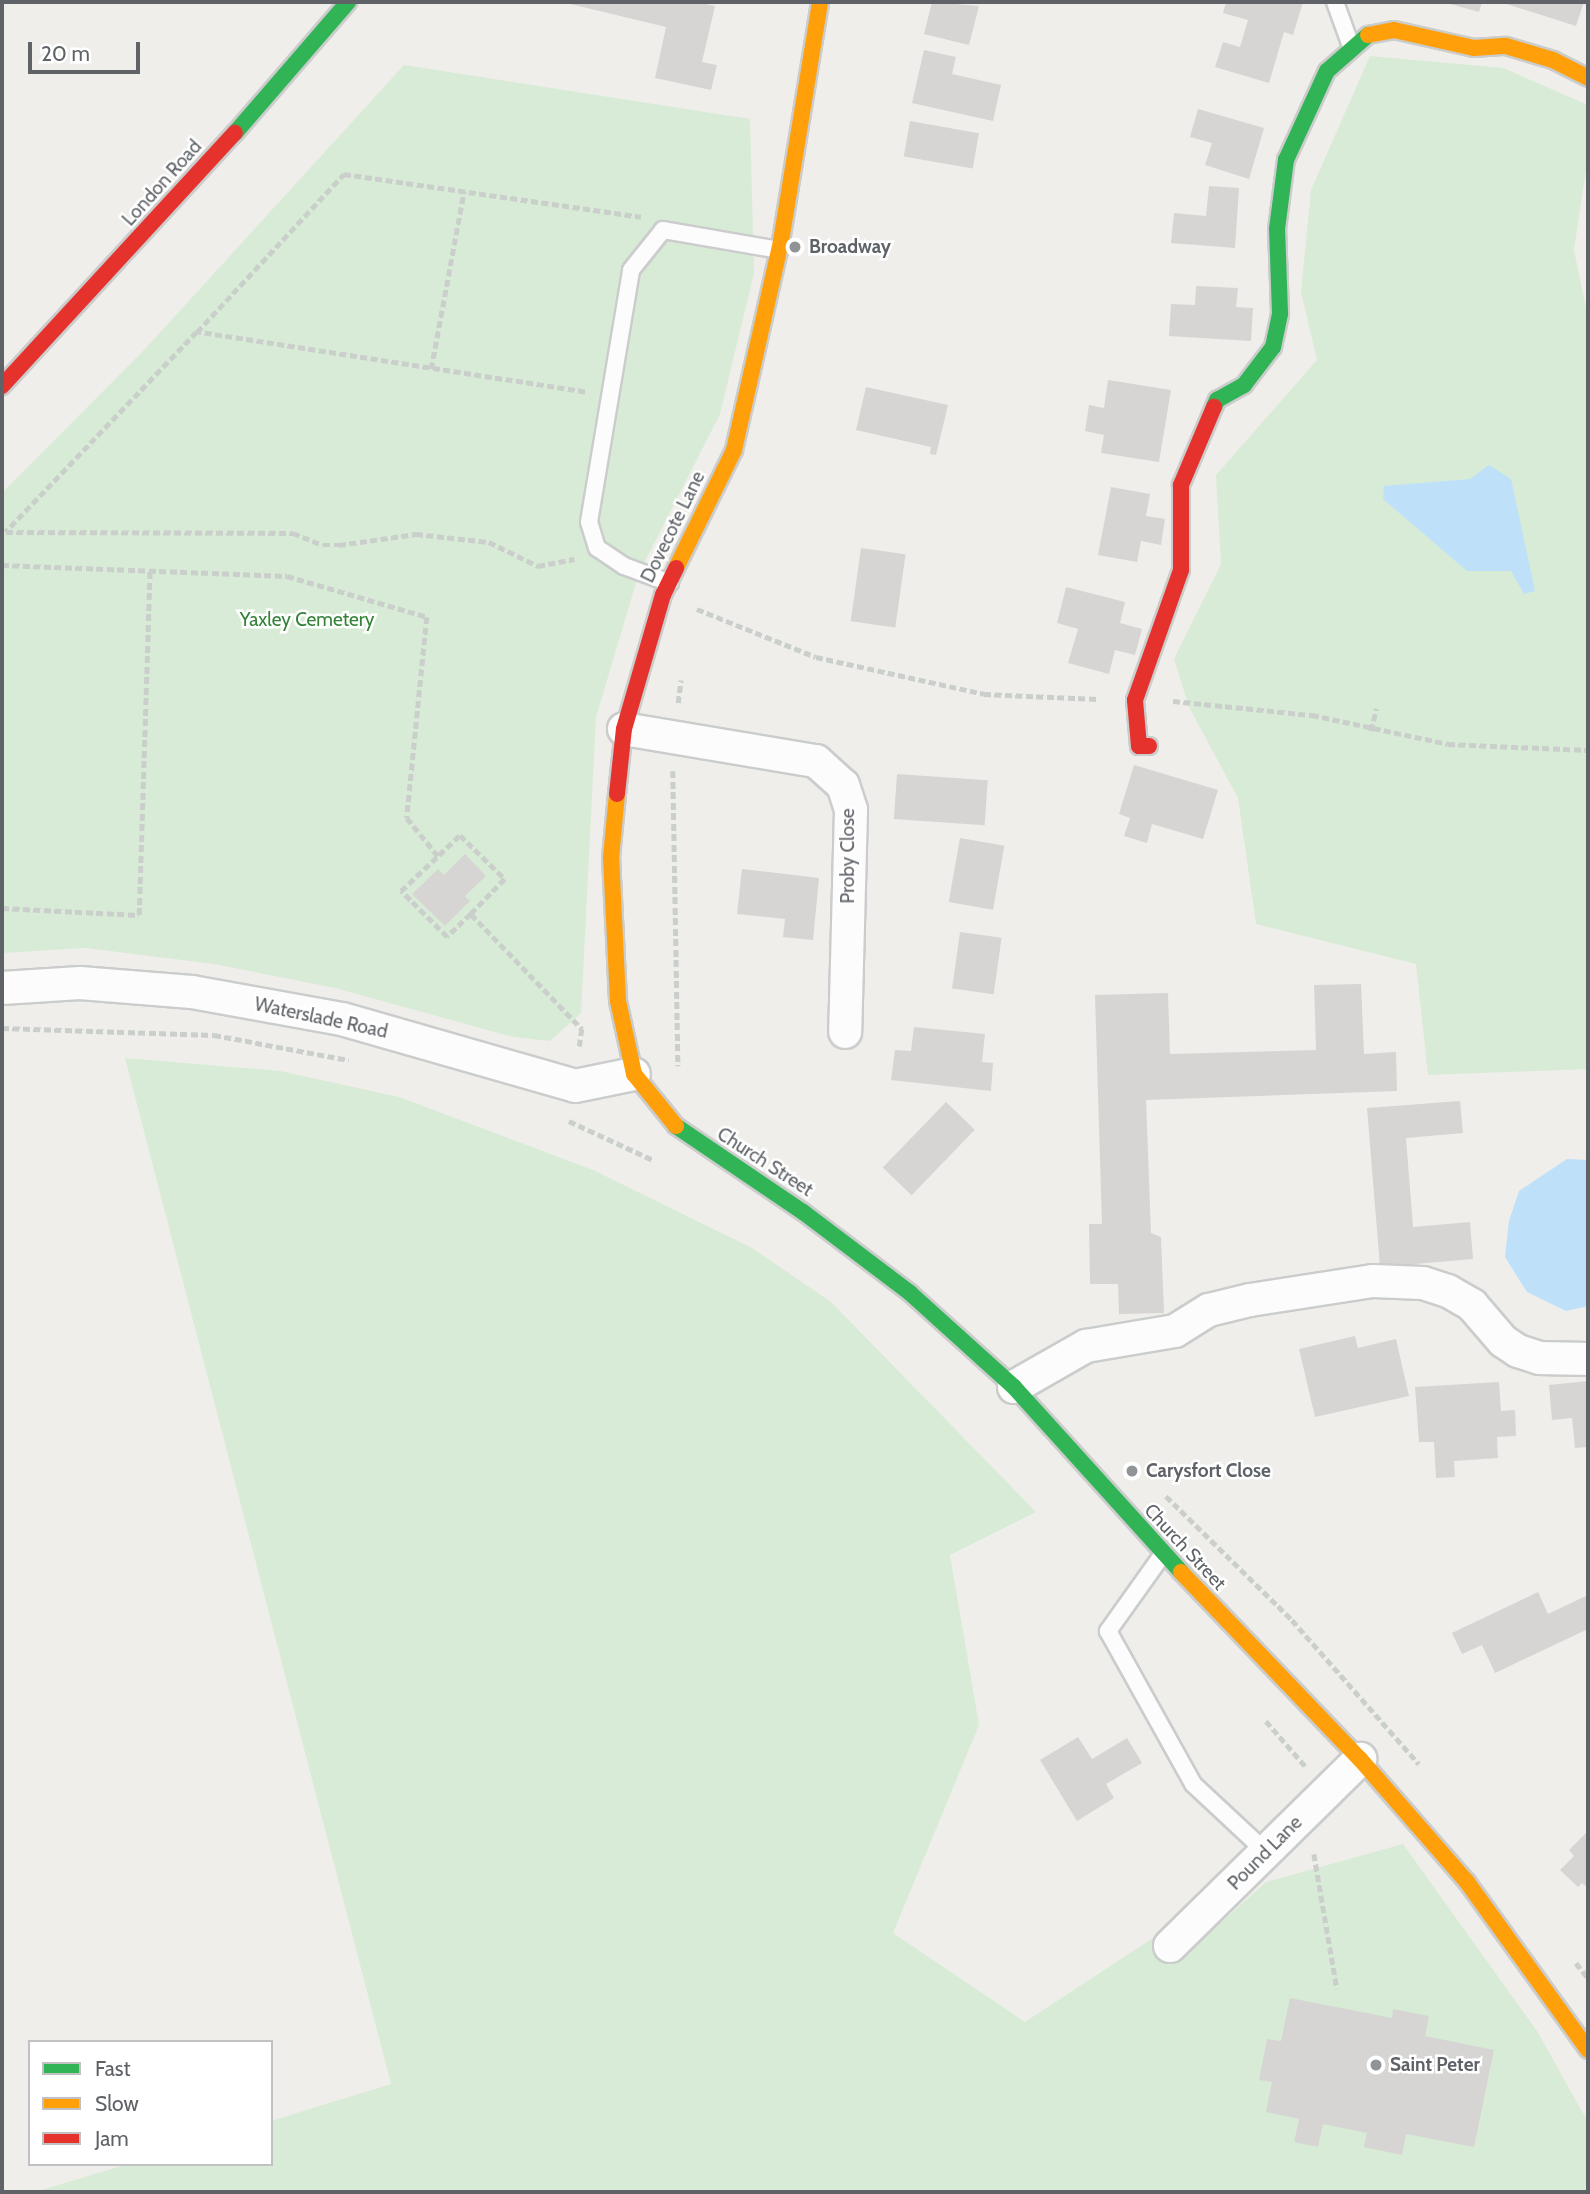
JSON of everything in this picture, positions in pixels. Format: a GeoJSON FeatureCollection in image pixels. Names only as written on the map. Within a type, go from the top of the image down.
{"type":"FeatureCollection","features":[{"type":"Feature","properties":{"kind":"street","name":"London Road"},"geometry":{"type":"LineString","coordinates":[[2,386],[207,165],[348,2]]}},
{"type":"Feature","properties":{"kind":"street","name":"Dovecote Lane"},"geometry":{"type":"LineString","coordinates":[[634,1074],[618,1001],[611,857],[624,729],[670,583],[734,450],[779,250],[820,2]]}},
{"type":"Feature","properties":{"kind":"street"},"geometry":{"type":"LineString","coordinates":[[1149,746],[1139,746],[1135,700],[1181,570],[1181,485],[1217,400],[1244,385],[1272,347],[1280,313],[1277,229],[1286,160],[1327,71],[1351,46],[1368,35],[1394,30],[1447,44],[1506,46],[1553,60],[1588,78]]}},
{"type":"Feature","properties":{"kind":"street","name":"Proby Close"},"geometry":{"type":"LineString","coordinates":[[624,729],[816,761],[843,785],[852,810],[845,1032]]}},
{"type":"Feature","properties":{"kind":"street","name":"Waterslade Road"},"geometry":{"type":"LineString","coordinates":[[2,988],[80,983],[192,992],[342,1019],[575,1086],[634,1074]]}},
{"type":"Feature","properties":{"kind":"street","name":"Church Street"},"geometry":{"type":"LineString","coordinates":[[634,1074],[681,1133],[803,1212],[910,1293],[1014,1387],[1163,1555],[1360,1759],[1467,1882],[1588,2050]]}},
{"type":"Feature","properties":{"kind":"street"},"geometry":{"type":"LineString","coordinates":[[1014,1387],[1086,1346],[1175,1331],[1209,1310],[1250,1300],[1373,1281],[1423,1283],[1448,1291],[1472,1305],[1503,1341],[1518,1351],[1539,1358],[1588,1359]]}},
{"type":"Feature","properties":{"kind":"street","name":"Pound Lane"},"geometry":{"type":"LineString","coordinates":[[1170,1946],[1360,1759]]}},
{"type":"Feature","properties":{"kind":"lane"},"geometry":{"type":"LineString","coordinates":[[1335,2],[1351,46]]}},
{"type":"Feature","properties":{"kind":"lane"},"geometry":{"type":"LineString","coordinates":[[670,583],[624,566],[597,548],[589,522],[631,270],[663,230],[779,250]]}},
{"type":"Feature","properties":{"kind":"lane"},"geometry":{"type":"LineString","coordinates":[[1163,1555],[1108,1631],[1194,1784],[1266,1852]]}},
{"type":"Feature","properties":{"kind":"path"},"geometry":{"type":"LineString","coordinates":[[597,548],[565,563],[538,566],[489,542],[416,534],[339,545],[293,533],[6,532],[344,174],[645,218],[663,230]]}},
{"type":"Feature","properties":{"kind":"path"},"geometry":{"type":"LineString","coordinates":[[431,369],[464,191]]}},
{"type":"Feature","properties":{"kind":"path"},"geometry":{"type":"LineString","coordinates":[[197,332],[609,396]]}},
{"type":"Feature","properties":{"kind":"path"},"geometry":{"type":"LineString","coordinates":[[2,565],[287,576],[427,617],[407,818],[438,856]]}},
{"type":"Feature","properties":{"kind":"path"},"geometry":{"type":"LineString","coordinates":[[2,908],[139,915],[150,570]]}},
{"type":"Feature","properties":{"kind":"path"},"geometry":{"type":"LineString","coordinates":[[690,620],[692,607]]}},
{"type":"Feature","properties":{"kind":"path"},"geometry":{"type":"LineString","coordinates":[[678,1079],[673,736],[682,672]]}},
{"type":"Feature","properties":{"kind":"path"},"geometry":{"type":"LineString","coordinates":[[1371,731],[1376,709]]}},
{"type":"Feature","properties":{"kind":"path"},"geometry":{"type":"LineString","coordinates":[[460,835],[505,879],[471,914],[447,937],[401,891],[460,835]]}},
{"type":"Feature","properties":{"kind":"path"},"geometry":{"type":"LineString","coordinates":[[471,914],[582,1030],[575,1086]]}},
{"type":"Feature","properties":{"kind":"path"},"geometry":{"type":"LineString","coordinates":[[2,1028],[214,1035],[359,1062]]}},
{"type":"Feature","properties":{"kind":"path"},"geometry":{"type":"LineString","coordinates":[[554,1116],[662,1164]]}},
{"type":"Feature","properties":{"kind":"path"},"geometry":{"type":"LineString","coordinates":[[1264,1717],[1317,1802],[1337,1989]]}},
{"type":"Feature","properties":{"kind":"green space"},"geometry":{"type":"Polygon","coordinates":[[[1370,56],[1503,68],[1588,105],[1588,157],[1574,250],[1588,318],[1588,1069],[1428,1075],[1416,964],[1256,924],[1238,798],[1189,707],[1174,659],[1221,564],[1216,475],[1317,360],[1301,292],[1311,190],[1370,56]]]}},
{"type":"Feature","properties":{"kind":"green space","name":"Yaxley Cemetery"},"geometry":{"type":"Polygon","coordinates":[[[404,65],[750,119],[754,273],[720,414],[639,573],[596,717],[581,1013],[550,1041],[513,1037],[335,988],[214,964],[86,948],[2,953],[2,493],[146,348],[404,65]]]}},
{"type":"Feature","properties":{"kind":"green space"},"geometry":{"type":"Polygon","coordinates":[[[125,1058],[280,1071],[399,1097],[593,1170],[752,1248],[831,1302],[1036,1512],[950,1555],[979,1725],[893,1933],[1025,2022],[1159,1934],[1170,1946],[1194,1947],[1266,1882],[1403,1844],[1537,2031],[1588,2122],[1588,2192],[35,2192],[121,2166],[273,2166],[273,2120],[391,2084],[125,1058]]]}},
{"type":"Feature","properties":{"kind":"water"},"geometry":{"type":"Polygon","coordinates":[[[1489,465],[1511,479],[1535,591],[1524,594],[1511,571],[1467,571],[1383,499],[1384,486],[1470,479],[1489,465]]]}},
{"type":"Feature","properties":{"kind":"water"},"geometry":{"type":"Polygon","coordinates":[[[1567,1159],[1588,1160],[1588,1306],[1566,1311],[1527,1292],[1505,1257],[1509,1221],[1519,1191],[1567,1159]]]}},
{"type":"Feature","properties":{"kind":"building"},"geometry":{"type":"Polygon","coordinates":[[[562,2],[696,2],[715,6],[702,62],[717,65],[711,90],[655,78],[666,27],[562,2]]]}},
{"type":"Feature","properties":{"kind":"building"},"geometry":{"type":"Polygon","coordinates":[[[932,2],[979,6],[969,45],[924,34],[932,2]]]}},
{"type":"Feature","properties":{"kind":"building"},"geometry":{"type":"Polygon","coordinates":[[[1226,2],[1303,2],[1293,35],[1284,32],[1269,83],[1215,67],[1223,42],[1240,47],[1248,20],[1223,13],[1226,2]]]}},
{"type":"Feature","properties":{"kind":"building"},"geometry":{"type":"Polygon","coordinates":[[[1443,2],[1482,2],[1479,12],[1443,2]]]}},
{"type":"Feature","properties":{"kind":"building"},"geometry":{"type":"Polygon","coordinates":[[[1500,2],[1584,2],[1576,26],[1500,2]]]}},
{"type":"Feature","properties":{"kind":"building"},"geometry":{"type":"Polygon","coordinates":[[[924,50],[956,57],[952,74],[1001,85],[993,121],[912,103],[924,50]]]}},
{"type":"Feature","properties":{"kind":"building"},"geometry":{"type":"Polygon","coordinates":[[[1198,109],[1264,128],[1249,179],[1205,165],[1212,143],[1190,137],[1198,109]]]}},
{"type":"Feature","properties":{"kind":"building"},"geometry":{"type":"Polygon","coordinates":[[[910,121],[979,133],[973,169],[904,156],[910,121]]]}},
{"type":"Feature","properties":{"kind":"building"},"geometry":{"type":"Polygon","coordinates":[[[1209,186],[1239,188],[1235,248],[1171,243],[1174,213],[1206,216],[1209,186]]]}},
{"type":"Feature","properties":{"kind":"building"},"geometry":{"type":"Polygon","coordinates":[[[1196,286],[1238,288],[1236,307],[1253,308],[1251,341],[1169,336],[1171,304],[1195,305],[1196,286]]]}},
{"type":"Feature","properties":{"kind":"building"},"geometry":{"type":"Polygon","coordinates":[[[1108,380],[1171,390],[1159,462],[1101,453],[1104,435],[1085,431],[1089,405],[1104,408],[1108,380]]]}},
{"type":"Feature","properties":{"kind":"building"},"geometry":{"type":"Polygon","coordinates":[[[866,387],[948,405],[936,455],[930,454],[931,447],[856,430],[866,387]]]}},
{"type":"Feature","properties":{"kind":"building"},"geometry":{"type":"Polygon","coordinates":[[[1111,487],[1150,494],[1146,516],[1165,519],[1161,545],[1141,541],[1137,562],[1098,555],[1111,487]]]}},
{"type":"Feature","properties":{"kind":"building"},"geometry":{"type":"Polygon","coordinates":[[[861,548],[906,554],[895,628],[851,621],[861,548]]]}},
{"type":"Feature","properties":{"kind":"building"},"geometry":{"type":"Polygon","coordinates":[[[1066,587],[1125,602],[1120,623],[1142,629],[1135,655],[1115,650],[1109,674],[1068,663],[1078,629],[1057,623],[1066,587]]]}},
{"type":"Feature","properties":{"kind":"building"},"geometry":{"type":"Polygon","coordinates":[[[1134,765],[1218,790],[1203,839],[1152,824],[1147,843],[1124,836],[1130,818],[1119,814],[1134,765]]]}},
{"type":"Feature","properties":{"kind":"building"},"geometry":{"type":"Polygon","coordinates":[[[897,774],[988,780],[985,825],[894,819],[897,774]]]}},
{"type":"Feature","properties":{"kind":"building"},"geometry":{"type":"Polygon","coordinates":[[[960,838],[1004,846],[993,910],[949,902],[960,838]]]}},
{"type":"Feature","properties":{"kind":"building"},"geometry":{"type":"Polygon","coordinates":[[[465,854],[486,876],[465,896],[470,901],[445,926],[412,894],[438,869],[444,875],[465,854]]]}},
{"type":"Feature","properties":{"kind":"building"},"geometry":{"type":"Polygon","coordinates":[[[742,869],[819,878],[813,940],[783,937],[785,919],[737,914],[742,869]]]}},
{"type":"Feature","properties":{"kind":"building"},"geometry":{"type":"Polygon","coordinates":[[[960,932],[1002,938],[994,994],[952,988],[960,932]]]}},
{"type":"Feature","properties":{"kind":"building"},"geometry":{"type":"Polygon","coordinates":[[[1361,984],[1364,1054],[1396,1052],[1397,1091],[1146,1100],[1151,1233],[1161,1237],[1164,1313],[1119,1314],[1118,1284],[1090,1284],[1089,1224],[1102,1224],[1095,995],[1168,993],[1170,1054],[1316,1050],[1314,985],[1361,984]]]}},
{"type":"Feature","properties":{"kind":"building"},"geometry":{"type":"Polygon","coordinates":[[[914,1027],[985,1034],[982,1062],[993,1063],[991,1091],[891,1080],[895,1050],[911,1051],[914,1027]]]}},
{"type":"Feature","properties":{"kind":"building"},"geometry":{"type":"Polygon","coordinates":[[[1460,1101],[1463,1133],[1406,1138],[1413,1227],[1470,1222],[1473,1259],[1380,1267],[1367,1108],[1460,1101]]]}},
{"type":"Feature","properties":{"kind":"building"},"geometry":{"type":"Polygon","coordinates":[[[946,1102],[975,1130],[912,1195],[883,1167],[946,1102]]]}},
{"type":"Feature","properties":{"kind":"building"},"geometry":{"type":"Polygon","coordinates":[[[1355,1336],[1358,1348],[1396,1339],[1409,1396],[1315,1417],[1299,1349],[1355,1336]]]}},
{"type":"Feature","properties":{"kind":"building"},"geometry":{"type":"Polygon","coordinates":[[[1588,1381],[1588,1447],[1575,1448],[1572,1418],[1552,1420],[1549,1385],[1588,1381]]]}},
{"type":"Feature","properties":{"kind":"building"},"geometry":{"type":"Polygon","coordinates":[[[1499,1382],[1501,1411],[1515,1410],[1516,1436],[1497,1437],[1498,1458],[1454,1461],[1455,1477],[1436,1478],[1434,1442],[1419,1442],[1415,1387],[1499,1382]]]}},
{"type":"Feature","properties":{"kind":"building"},"geometry":{"type":"Polygon","coordinates":[[[1538,1592],[1548,1614],[1588,1595],[1588,1629],[1495,1673],[1482,1645],[1462,1654],[1452,1633],[1538,1592]]]}},
{"type":"Feature","properties":{"kind":"building"},"geometry":{"type":"Polygon","coordinates":[[[1078,1737],[1092,1759],[1127,1738],[1142,1763],[1106,1784],[1114,1798],[1077,1821],[1040,1760],[1078,1737]]]}},
{"type":"Feature","properties":{"kind":"building"},"geometry":{"type":"Polygon","coordinates":[[[1588,1831],[1588,1888],[1582,1883],[1578,1887],[1560,1870],[1574,1856],[1569,1850],[1588,1831]]]}},
{"type":"Feature","properties":{"kind":"building","name":"Saint Peter"},"geometry":{"type":"Polygon","coordinates":[[[1290,1998],[1392,2018],[1393,2009],[1429,2016],[1425,2036],[1494,2050],[1474,2147],[1406,2134],[1402,2155],[1364,2147],[1367,2133],[1323,2124],[1318,2147],[1294,2142],[1299,2119],[1266,2112],[1272,2082],[1259,2080],[1267,2039],[1281,2041],[1290,1998]]]}},
{"type":"Feature","properties":{"kind":"traffic: fast"},"geometry":{"type":"LineString","coordinates":[[235,133],[348,2]]}},
{"type":"Feature","properties":{"kind":"traffic: fast"},"geometry":{"type":"LineString","coordinates":[[1214,407],[1217,400],[1244,385],[1273,347],[1280,313],[1277,229],[1286,160],[1327,71],[1368,35]]}},
{"type":"Feature","properties":{"kind":"traffic: fast"},"geometry":{"type":"LineString","coordinates":[[676,1126],[803,1212],[910,1293],[1014,1387],[1181,1572]]}},
{"type":"Feature","properties":{"kind":"traffic: slow"},"geometry":{"type":"LineString","coordinates":[[676,568],[734,450],[781,241],[820,2]]}},
{"type":"Feature","properties":{"kind":"traffic: slow"},"geometry":{"type":"LineString","coordinates":[[1368,35],[1394,30],[1474,48],[1506,46],[1553,60],[1588,78]]}},
{"type":"Feature","properties":{"kind":"traffic: slow"},"geometry":{"type":"LineString","coordinates":[[617,794],[611,857],[618,1001],[634,1074],[676,1126]]}},
{"type":"Feature","properties":{"kind":"traffic: slow"},"geometry":{"type":"LineString","coordinates":[[1181,1572],[1360,1759],[1467,1882],[1588,2050]]}},
{"type":"Feature","properties":{"kind":"traffic: jam"},"geometry":{"type":"LineString","coordinates":[[2,386],[235,133]]}},
{"type":"Feature","properties":{"kind":"traffic: jam"},"geometry":{"type":"LineString","coordinates":[[1149,746],[1139,746],[1135,700],[1181,570],[1181,485],[1214,407]]}},
{"type":"Feature","properties":{"kind":"traffic: jam"},"geometry":{"type":"LineString","coordinates":[[617,794],[624,729],[663,595],[676,568]]}},
{"type":"Feature","properties":{"kind":"place","name":"Broadway"},"geometry":{"type":"Point","coordinates":[795,247]}},
{"type":"Feature","properties":{"kind":"place","name":"Carysfort Close"},"geometry":{"type":"Point","coordinates":[1132,1471]}},
{"type":"Feature","properties":{"kind":"place","name":"Saint Peter"},"geometry":{"type":"Point","coordinates":[1376,2065]}}]}
